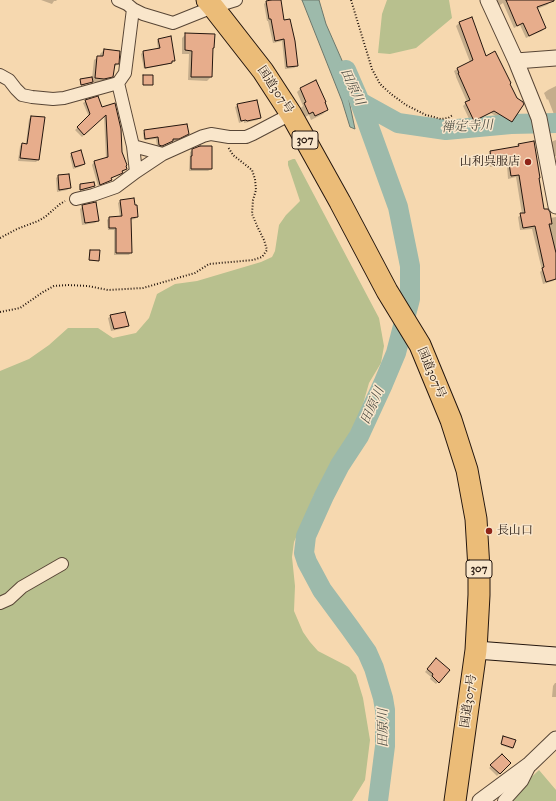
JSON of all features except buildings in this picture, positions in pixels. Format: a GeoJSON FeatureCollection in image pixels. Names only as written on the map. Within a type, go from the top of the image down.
{"type":"FeatureCollection","features":[{"type":"Feature","properties":{"kind":"highway","name":"国道307号"},"geometry":{"type":"LineString","coordinates":[[210,4],[263,71],[291,114],[387,291],[420,345],[455,432],[467,470],[476,520],[479,595],[476,650],[455,801]]}},
{"type":"Feature","properties":{"kind":"main road"},"geometry":{"type":"LineString","coordinates":[[476,650],[556,656]]}},
{"type":"Feature","properties":{"kind":"street"},"geometry":{"type":"LineString","coordinates":[[118,0],[143,14],[172,23],[210,4],[236,0]]}},
{"type":"Feature","properties":{"kind":"street"},"geometry":{"type":"LineString","coordinates":[[488,0],[516,61],[539,118],[556,206]]}},
{"type":"Feature","properties":{"kind":"street"},"geometry":{"type":"LineString","coordinates":[[0,75],[9,80],[22,95],[32,97],[64,98],[118,83],[125,73],[133,9]]}},
{"type":"Feature","properties":{"kind":"street"},"geometry":{"type":"LineString","coordinates":[[516,61],[556,58]]}},
{"type":"Feature","properties":{"kind":"street"},"geometry":{"type":"LineString","coordinates":[[118,83],[133,146],[136,172]]}},
{"type":"Feature","properties":{"kind":"street"},"geometry":{"type":"LineString","coordinates":[[76,199],[116,187],[163,154],[203,136],[211,134],[229,137],[246,136],[253,134],[291,114]]}},
{"type":"Feature","properties":{"kind":"street"},"geometry":{"type":"LineString","coordinates":[[133,146],[163,154]]}},
{"type":"Feature","properties":{"kind":"street"},"geometry":{"type":"LineString","coordinates":[[0,603],[9,599],[22,587],[62,564]]}},
{"type":"Feature","properties":{"kind":"street"},"geometry":{"type":"LineString","coordinates":[[480,801],[530,764],[556,739]]}},
{"type":"Feature","properties":{"kind":"street"},"geometry":{"type":"LineString","coordinates":[[504,801],[522,781],[530,764]]}},
{"type":"Feature","properties":{"kind":"path"},"geometry":{"type":"LineString","coordinates":[[351,0],[372,69],[380,84],[406,105],[426,115],[441,119],[448,118],[453,115]]}},
{"type":"Feature","properties":{"kind":"path"},"geometry":{"type":"LineString","coordinates":[[0,312],[20,308],[54,286],[88,286],[108,290],[143,288],[195,273],[209,264],[254,260],[262,257],[267,250],[266,245],[252,214],[253,200],[256,190],[255,179],[252,170],[233,156],[228,146],[229,137]]}},
{"type":"Feature","properties":{"kind":"path"},"geometry":{"type":"LineString","coordinates":[[0,238],[45,217],[60,204],[76,199]]}},
{"type":"Feature","properties":{"kind":"green space"},"geometry":{"type":"Polygon","coordinates":[[[387,0],[449,0],[452,18],[416,48],[390,54],[378,53],[382,14],[387,0]]]}},
{"type":"Feature","properties":{"kind":"green space"},"geometry":{"type":"Polygon","coordinates":[[[295,159],[379,318],[384,346],[381,363],[369,383],[360,415],[314,495],[294,542],[292,557],[295,586],[294,611],[303,632],[318,651],[349,667],[356,675],[363,698],[370,740],[365,780],[352,801],[0,801],[0,371],[29,359],[49,345],[68,328],[98,328],[113,338],[136,333],[149,318],[157,294],[175,284],[197,281],[261,262],[272,257],[275,251],[279,225],[286,215],[300,201],[288,165],[288,161],[295,159]]]}},
{"type":"Feature","properties":{"kind":"green space"},"geometry":{"type":"Polygon","coordinates":[[[539,770],[556,790],[556,801],[506,801],[539,770]]]}},
{"type":"Feature","properties":{"kind":"water"},"geometry":{"type":"Polygon","coordinates":[[[302,0],[319,0],[326,24],[344,65],[371,102],[351,93],[348,96],[355,129],[350,127],[342,101],[302,0]]]}},
{"type":"Feature","properties":{"kind":"waterway","name":"田原川"},"geometry":{"type":"LineString","coordinates":[[346,70],[360,102],[398,207],[410,266],[410,299],[396,353],[359,436],[340,465],[324,496],[306,536],[304,553],[307,562],[322,590],[367,652],[374,668],[383,698],[385,710],[385,746],[378,801]]}},
{"type":"Feature","properties":{"kind":"waterway","name":"禅定寺川"},"geometry":{"type":"LineString","coordinates":[[360,102],[398,123],[446,130],[511,124],[556,123]]}},
{"type":"Feature","properties":{"kind":"place","name":"山利呉服店"},"geometry":{"type":"Point","coordinates":[528,162]}},
{"type":"Feature","properties":{"kind":"place","name":"長山口"},"geometry":{"type":"Point","coordinates":[489,531]}}]}
